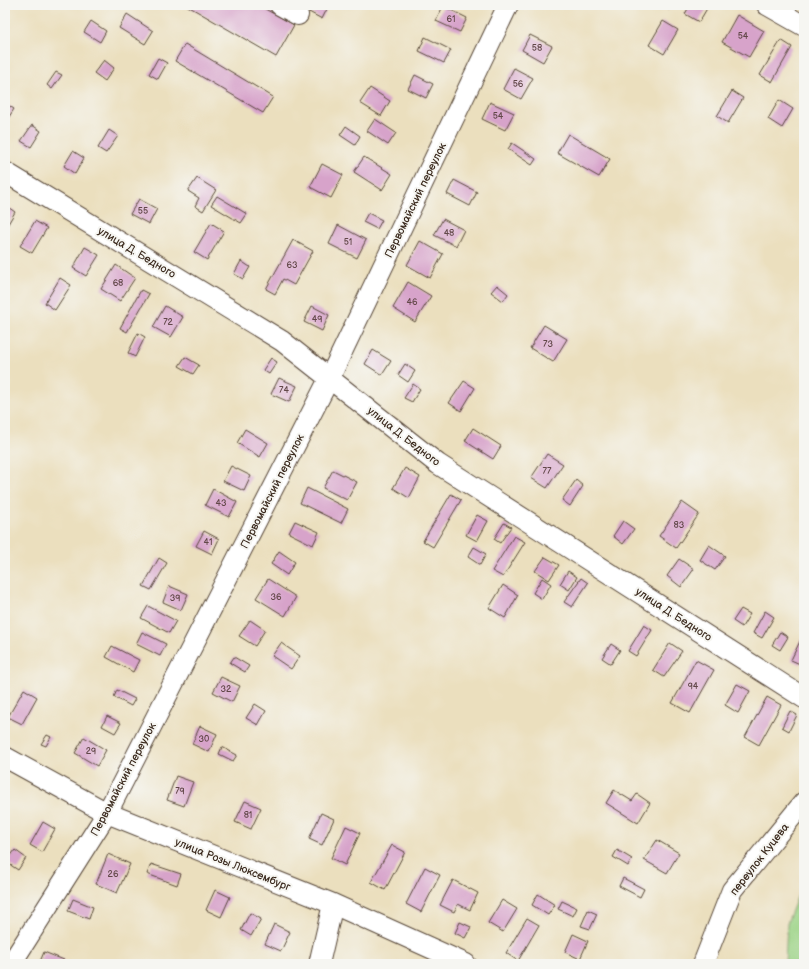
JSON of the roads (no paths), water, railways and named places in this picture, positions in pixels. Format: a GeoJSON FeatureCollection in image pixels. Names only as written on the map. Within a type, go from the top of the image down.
{"type":"FeatureCollection","features":[{"type":"Feature","properties":{"kind":"street"},"geometry":{"type":"LineString","coordinates":[[280,5],[298,15]]}},
{"type":"Feature","properties":{"kind":"street","name":"Первомайский переулок"},"geometry":{"type":"LineString","coordinates":[[11,964],[108,814],[330,377],[508,5]]}},
{"type":"Feature","properties":{"kind":"street"},"geometry":{"type":"LineString","coordinates":[[767,5],[804,26]]}},
{"type":"Feature","properties":{"kind":"street","name":"улица Д. Бедного"},"geometry":{"type":"LineString","coordinates":[[5,172],[282,341],[330,377],[438,464],[804,698]]}},
{"type":"Feature","properties":{"kind":"street","name":"улица Розы Люксембург"},"geometry":{"type":"LineString","coordinates":[[5,757],[108,814],[333,904],[466,964]]}},
{"type":"Feature","properties":{"kind":"street","name":"переулок Куцева"},"geometry":{"type":"LineString","coordinates":[[703,964],[732,890],[804,802]]}},
{"type":"Feature","properties":{"kind":"street"},"geometry":{"type":"LineString","coordinates":[[319,964],[333,904]]}}]}
